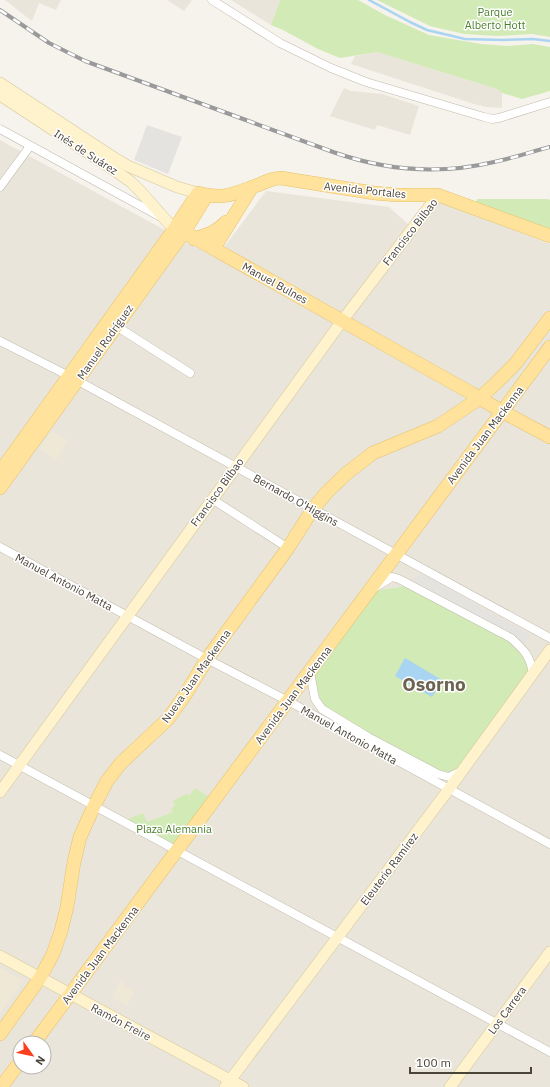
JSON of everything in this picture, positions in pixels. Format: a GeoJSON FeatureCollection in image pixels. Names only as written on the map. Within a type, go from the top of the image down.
{"type":"FeatureCollection","features":[{"type":"Feature","properties":{"kind":"main road","name":"Inés de Suárez"},"geometry":{"type":"LineString","coordinates":[[0,83],[25,106],[131,182],[163,218]]}},
{"type":"Feature","properties":{"kind":"main road","name":"Inés de Suárez"},"geometry":{"type":"LineString","coordinates":[[0,95],[25,106],[128,166],[177,186]]}},
{"type":"Feature","properties":{"kind":"main road","name":"Avenida Portales"},"geometry":{"type":"LineString","coordinates":[[177,186],[202,194],[220,197],[272,179],[281,178],[374,193],[397,195],[438,195],[550,236]]}},
{"type":"Feature","properties":{"kind":"main road"},"geometry":{"type":"LineString","coordinates":[[214,249],[252,187]]}},
{"type":"Feature","properties":{"kind":"main road","name":"Manuel Rodríguez"},"geometry":{"type":"LineString","coordinates":[[0,488],[73,379],[116,326],[184,233],[202,194]]}},
{"type":"Feature","properties":{"kind":"main road","name":"Francisco Bilbao"},"geometry":{"type":"LineString","coordinates":[[0,792],[342,321],[438,195]]}},
{"type":"Feature","properties":{"kind":"main road"},"geometry":{"type":"LineString","coordinates":[[184,233],[207,235],[215,232],[226,222],[235,205],[232,199],[226,196]]}},
{"type":"Feature","properties":{"kind":"main road","name":"Manuel Bulnes"},"geometry":{"type":"LineString","coordinates":[[163,218],[184,233],[550,437]]}},
{"type":"Feature","properties":{"kind":"main road","name":"Manuel Rodríguez"},"geometry":{"type":"LineString","coordinates":[[0,472],[184,233]]}},
{"type":"Feature","properties":{"kind":"main road","name":"Avenida Juan Mackenna"},"geometry":{"type":"LineString","coordinates":[[313,509],[337,482],[373,453],[438,426],[480,398],[516,363],[550,318]]}},
{"type":"Feature","properties":{"kind":"main road","name":"Avenida Juan Mackenna"},"geometry":{"type":"LineString","coordinates":[[40,1035],[550,347]]}},
{"type":"Feature","properties":{"kind":"main road","name":"Nueva Juan Mackenna"},"geometry":{"type":"LineString","coordinates":[[40,978],[53,954],[61,932],[80,837],[107,782],[121,763],[168,719],[207,659],[288,548],[313,509]]}},
{"type":"Feature","properties":{"kind":"main road","name":"Eleuterio Ramírez"},"geometry":{"type":"LineString","coordinates":[[228,1084],[449,789],[550,650]]}},
{"type":"Feature","properties":{"kind":"main road","name":"Los Carrera"},"geometry":{"type":"LineString","coordinates":[[450,1087],[550,952]]}},
{"type":"Feature","properties":{"kind":"main road","name":"Ramón Freire"},"geometry":{"type":"LineString","coordinates":[[0,956],[228,1084],[243,1087]]}},
{"type":"Feature","properties":{"kind":"main road"},"geometry":{"type":"LineString","coordinates":[[0,1034],[40,978]]}},
{"type":"Feature","properties":{"kind":"main road"},"geometry":{"type":"LineString","coordinates":[[1,1087],[12,1073]]}},
{"type":"Feature","properties":{"kind":"street"},"geometry":{"type":"LineString","coordinates":[[212,0],[280,43],[331,68],[366,82],[492,119],[550,102]]}},
{"type":"Feature","properties":{"kind":"street","name":"Manuel Bulnes"},"geometry":{"type":"LineString","coordinates":[[0,129],[163,218]]}},
{"type":"Feature","properties":{"kind":"street"},"geometry":{"type":"LineString","coordinates":[[0,187],[30,146]]}},
{"type":"Feature","properties":{"kind":"street"},"geometry":{"type":"LineString","coordinates":[[116,326],[190,373]]}},
{"type":"Feature","properties":{"kind":"street","name":"Bernardo O'Higgins"},"geometry":{"type":"LineString","coordinates":[[0,341],[73,379],[550,638]]}},
{"type":"Feature","properties":{"kind":"street"},"geometry":{"type":"LineString","coordinates":[[212,499],[288,548]]}},
{"type":"Feature","properties":{"kind":"street","name":"Manuel Antonio Matta"},"geometry":{"type":"LineString","coordinates":[[0,547],[288,701],[550,844]]}},
{"type":"Feature","properties":{"kind":"street"},"geometry":{"type":"LineString","coordinates":[[371,589],[392,577],[399,578],[407,582],[511,638],[527,655],[531,662],[532,674]]}},
{"type":"Feature","properties":{"kind":"street","name":"Manuel Antonio Matta"},"geometry":{"type":"LineString","coordinates":[[310,672],[315,699],[322,709],[368,737],[438,774],[449,777],[463,770]]}},
{"type":"Feature","properties":{"kind":"street"},"geometry":{"type":"LineString","coordinates":[[0,755],[550,1052]]}},
{"type":"Feature","properties":{"kind":"shaded area"},"geometry":{"type":"Polygon","coordinates":[[[5,0],[61,0],[56,10],[39,3],[32,21],[5,0]]]}},
{"type":"Feature","properties":{"kind":"shaded area"},"geometry":{"type":"Polygon","coordinates":[[[167,0],[192,0],[184,11],[167,0]]]}},
{"type":"Feature","properties":{"kind":"shaded area"},"geometry":{"type":"Polygon","coordinates":[[[231,0],[280,0],[271,25],[231,0]]]}},
{"type":"Feature","properties":{"kind":"shaded area"},"geometry":{"type":"Polygon","coordinates":[[[377,52],[497,89],[502,93],[502,108],[486,107],[474,104],[351,64],[355,56],[377,52]]]}},
{"type":"Feature","properties":{"kind":"shaded area"},"geometry":{"type":"Polygon","coordinates":[[[344,88],[351,91],[382,94],[419,106],[410,135],[377,125],[375,130],[330,116],[344,88]]]}},
{"type":"Feature","properties":{"kind":"shaded area"},"geometry":{"type":"Polygon","coordinates":[[[147,125],[182,137],[168,174],[134,160],[147,125]]]}},
{"type":"Feature","properties":{"kind":"shaded area"},"geometry":{"type":"Polygon","coordinates":[[[0,140],[216,258],[266,191],[389,207],[417,232],[440,202],[550,244],[550,1087],[0,1087],[0,140]]]}},
{"type":"Feature","properties":{"kind":"shaded area"},"geometry":{"type":"Polygon","coordinates":[[[52,431],[68,441],[56,460],[40,449],[52,431]]]}},
{"type":"Feature","properties":{"kind":"shaded area"},"geometry":{"type":"Polygon","coordinates":[[[421,573],[530,635],[525,643],[413,580],[421,573]]]}},
{"type":"Feature","properties":{"kind":"shaded area"},"geometry":{"type":"Polygon","coordinates":[[[0,968],[24,981],[0,1014],[0,968]]]}},
{"type":"Feature","properties":{"kind":"shaded area"},"geometry":{"type":"Polygon","coordinates":[[[120,981],[125,983],[124,986],[134,991],[127,1005],[112,998],[120,981]]]}},
{"type":"Feature","properties":{"kind":"green space"},"geometry":{"type":"Polygon","coordinates":[[[280,0],[358,0],[385,15],[429,35],[481,44],[508,46],[533,44],[550,47],[550,91],[522,99],[502,93],[497,89],[377,52],[340,58],[318,49],[271,25],[280,0]]]}},
{"type":"Feature","properties":{"kind":"green space","name":"Parque Alberto Hott"},"geometry":{"type":"Polygon","coordinates":[[[377,0],[550,0],[550,37],[532,34],[498,36],[464,34],[430,26],[377,0]]]}},
{"type":"Feature","properties":{"kind":"green space"},"geometry":{"type":"Polygon","coordinates":[[[477,199],[548,199],[550,200],[550,229],[476,203],[477,199]]]}},
{"type":"Feature","properties":{"kind":"green space"},"geometry":{"type":"Polygon","coordinates":[[[406,586],[515,644],[528,666],[528,672],[460,770],[449,774],[441,772],[322,705],[313,675],[376,590],[406,586]]]}},
{"type":"Feature","properties":{"kind":"green space","name":"Plaza Alemania"},"geometry":{"type":"Polygon","coordinates":[[[195,788],[215,801],[178,850],[124,821],[143,813],[147,822],[173,812],[171,808],[175,806],[173,801],[186,794],[190,795],[195,788]]]}},
{"type":"Feature","properties":{"kind":"water"},"geometry":{"type":"Polygon","coordinates":[[[405,658],[442,680],[432,697],[395,676],[405,658]]]}},
{"type":"Feature","properties":{"kind":"waterway"},"geometry":{"type":"LineString","coordinates":[[369,0],[427,30],[465,39],[533,39],[550,41]]}},
{"type":"Feature","properties":{"kind":"railway"},"geometry":{"type":"LineString","coordinates":[[0,10],[49,43],[85,61],[333,152],[372,163],[412,169],[453,168],[494,162],[550,147]]}},
{"type":"Feature","properties":{"kind":"district","name":"Osorno"},"geometry":{"type":"Point","coordinates":[434,684]}}]}
